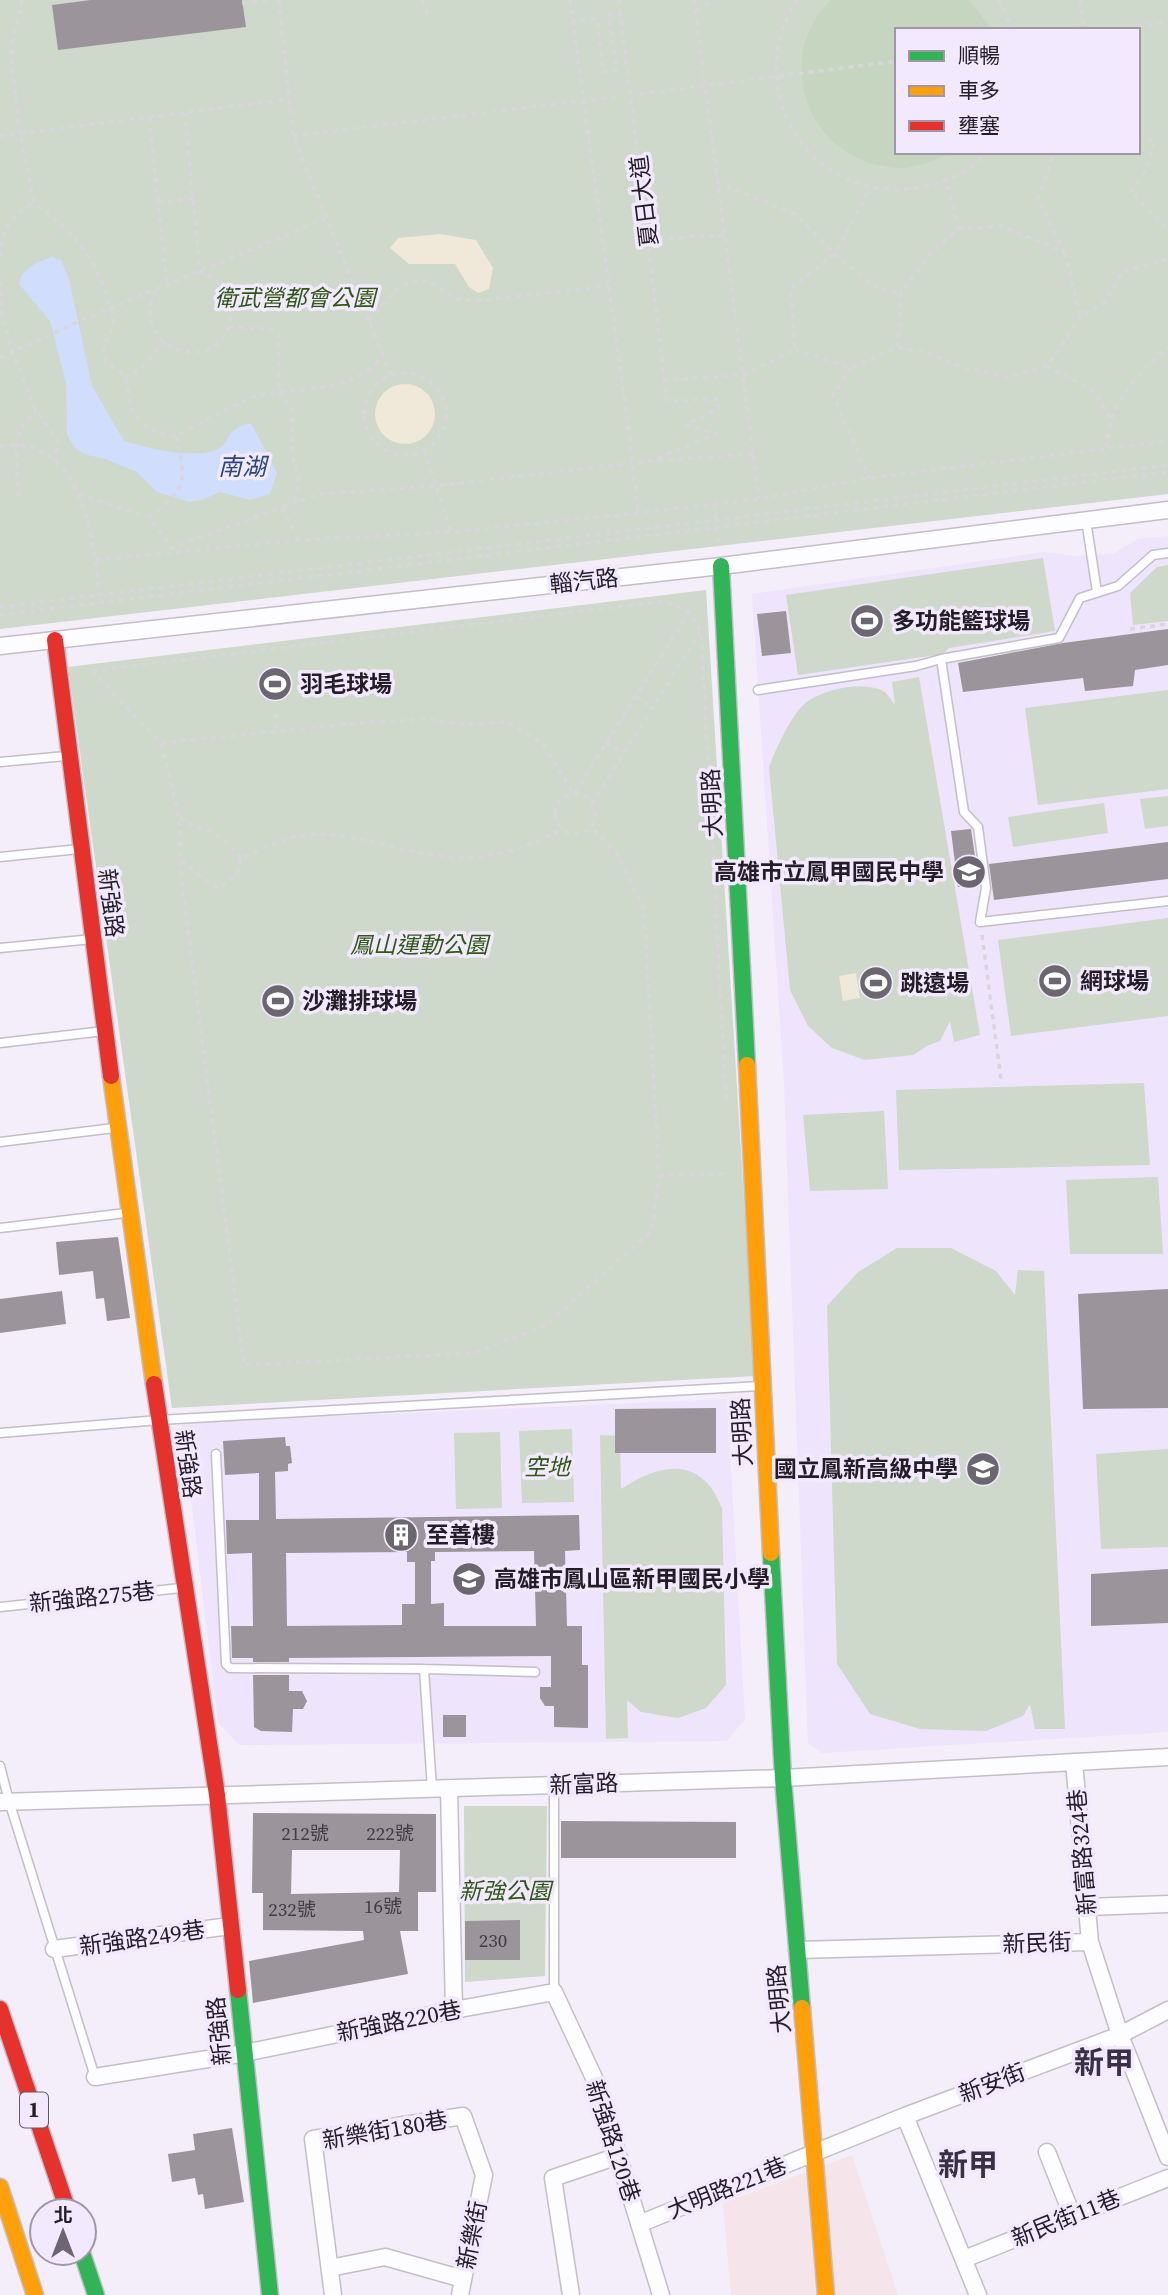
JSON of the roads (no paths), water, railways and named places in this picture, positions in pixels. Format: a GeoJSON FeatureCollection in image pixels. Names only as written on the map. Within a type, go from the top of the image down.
{"type":"FeatureCollection","features":[{"type":"Feature","properties":{"kind":"main road","name":"大明路"},"geometry":{"type":"LineString","coordinates":[[721,566],[783,1778],[826,2295]]}},
{"type":"Feature","properties":{"kind":"main road","name":"新強路"},"geometry":{"type":"LineString","coordinates":[[55,640],[129,1213],[217,1796],[270,2295]]}},
{"type":"Feature","properties":{"kind":"main road","name":"1"},"geometry":{"type":"LineString","coordinates":[[0,2008],[63,2197]]}},
{"type":"Feature","properties":{"kind":"main road"},"geometry":{"type":"LineString","coordinates":[[0,2187],[35,2295]]}},
{"type":"Feature","properties":{"kind":"main road"},"geometry":{"type":"LineString","coordinates":[[87,2267],[96,2295]]}},
{"type":"Feature","properties":{"kind":"street","name":"輜汽路"},"geometry":{"type":"LineString","coordinates":[[0,646],[721,566],[1168,510]]}},
{"type":"Feature","properties":{"kind":"street","name":"新富路"},"geometry":{"type":"LineString","coordinates":[[4,1802],[783,1778],[1168,1757]]}},
{"type":"Feature","properties":{"kind":"street","name":"新富路324巷"},"geometry":{"type":"LineString","coordinates":[[1074,1762],[1090,1942]]}},
{"type":"Feature","properties":{"kind":"street"},"geometry":{"type":"LineString","coordinates":[[449,1788],[454,2010]]}},
{"type":"Feature","properties":{"kind":"street"},"geometry":{"type":"LineString","coordinates":[[1087,1907],[1168,1904]]}},
{"type":"Feature","properties":{"kind":"street","name":"新強路249巷"},"geometry":{"type":"LineString","coordinates":[[54,1949],[230,1926]]}},
{"type":"Feature","properties":{"kind":"street","name":"新民街"},"geometry":{"type":"LineString","coordinates":[[797,1950],[1090,1942],[1121,2035],[1167,2152]]}},
{"type":"Feature","properties":{"kind":"street","name":"新強路220巷"},"geometry":{"type":"LineString","coordinates":[[95,2077],[245,2053],[554,1992]]}},
{"type":"Feature","properties":{"kind":"street","name":"新強路120巷"},"geometry":{"type":"LineString","coordinates":[[554,1992],[594,2080],[661,2295]]}},
{"type":"Feature","properties":{"kind":"street","name":"新安街"},"geometry":{"type":"LineString","coordinates":[[814,2152],[1121,2035],[1168,2010]]}},
{"type":"Feature","properties":{"kind":"street","name":"新樂街180巷"},"geometry":{"type":"LineString","coordinates":[[333,2295],[313,2139],[463,2116],[484,2175]]}},
{"type":"Feature","properties":{"kind":"street"},"geometry":{"type":"LineString","coordinates":[[905,2116],[978,2295]]}},
{"type":"Feature","properties":{"kind":"street","name":"大明路221巷"},"geometry":{"type":"LineString","coordinates":[[639,2224],[814,2152]]}},
{"type":"Feature","properties":{"kind":"street"},"geometry":{"type":"LineString","coordinates":[[1046,2152],[1072,2215]]}},
{"type":"Feature","properties":{"kind":"street"},"geometry":{"type":"LineString","coordinates":[[571,2295],[553,2178],[618,2156]]}},
{"type":"Feature","properties":{"kind":"street","name":"新樂街"},"geometry":{"type":"LineString","coordinates":[[462,2287],[484,2175]]}},
{"type":"Feature","properties":{"kind":"street","name":"新民街11巷"},"geometry":{"type":"LineString","coordinates":[[964,2259],[1168,2178]]}},
{"type":"Feature","properties":{"kind":"street"},"geometry":{"type":"LineString","coordinates":[[330,2268],[386,2257],[462,2287]]}},
{"type":"Feature","properties":{"kind":"lane"},"geometry":{"type":"LineString","coordinates":[[1086,520],[1097,592]]}},
{"type":"Feature","properties":{"kind":"lane"},"geometry":{"type":"LineString","coordinates":[[758,690],[916,666],[1059,638],[1080,598],[1118,586],[1153,555],[1168,553]]}},
{"type":"Feature","properties":{"kind":"lane"},"geometry":{"type":"LineString","coordinates":[[941,659],[964,812],[978,827],[986,888],[980,922],[1168,901]]}},
{"type":"Feature","properties":{"kind":"lane"},"geometry":{"type":"LineString","coordinates":[[0,762],[69,755]]}},
{"type":"Feature","properties":{"kind":"lane"},"geometry":{"type":"LineString","coordinates":[[0,857],[82,849]]}},
{"type":"Feature","properties":{"kind":"lane"},"geometry":{"type":"LineString","coordinates":[[0,948],[93,939]]}},
{"type":"Feature","properties":{"kind":"lane"},"geometry":{"type":"LineString","coordinates":[[0,1043],[104,1031]]}},
{"type":"Feature","properties":{"kind":"lane"},"geometry":{"type":"LineString","coordinates":[[0,1142],[117,1127]]}},
{"type":"Feature","properties":{"kind":"lane"},"geometry":{"type":"LineString","coordinates":[[0,1228],[129,1213]]}},
{"type":"Feature","properties":{"kind":"lane"},"geometry":{"type":"LineString","coordinates":[[0,1433],[159,1420],[763,1386]]}},
{"type":"Feature","properties":{"kind":"lane"},"geometry":{"type":"LineString","coordinates":[[216,1454],[226,1664],[230,1668],[535,1672]]}},
{"type":"Feature","properties":{"kind":"lane","name":"新強路275巷"},"geometry":{"type":"LineString","coordinates":[[0,1607],[184,1588]]}},
{"type":"Feature","properties":{"kind":"lane"},"geometry":{"type":"LineString","coordinates":[[424,1669],[432,1789]]}},
{"type":"Feature","properties":{"kind":"lane"},"geometry":{"type":"LineString","coordinates":[[0,1766],[4,1802],[95,2077]]}},
{"type":"Feature","properties":{"kind":"lane"},"geometry":{"type":"LineString","coordinates":[[554,1785],[554,1992]]}},
{"type":"Feature","properties":{"kind":"water","name":"南湖"},"geometry":{"type":"Polygon","coordinates":[[[51,257],[61,260],[69,279],[92,386],[124,441],[171,452],[208,452],[220,448],[236,429],[251,423],[277,473],[270,494],[250,500],[220,492],[189,502],[157,492],[137,472],[76,449],[67,435],[66,383],[50,321],[19,284],[27,270],[51,257]]]}},
{"type":"Feature","properties":{"kind":"place","name":"多功能籃球場"},"geometry":{"type":"Point","coordinates":[867,621]}},
{"type":"Feature","properties":{"kind":"place","name":"羽毛球場"},"geometry":{"type":"Point","coordinates":[275,684]}},
{"type":"Feature","properties":{"kind":"place","name":"高雄市立鳳甲國民中學"},"geometry":{"type":"Point","coordinates":[969,872]}},
{"type":"Feature","properties":{"kind":"place","name":"網球場"},"geometry":{"type":"Point","coordinates":[1055,981]}},
{"type":"Feature","properties":{"kind":"place","name":"跳遠場"},"geometry":{"type":"Point","coordinates":[876,983]}},
{"type":"Feature","properties":{"kind":"place","name":"沙灘排球場"},"geometry":{"type":"Point","coordinates":[278,1001]}},
{"type":"Feature","properties":{"kind":"place","name":"國立鳳新高級中學"},"geometry":{"type":"Point","coordinates":[983,1469]}},
{"type":"Feature","properties":{"kind":"place","name":"至善樓"},"geometry":{"type":"Point","coordinates":[401,1535]}},
{"type":"Feature","properties":{"kind":"place","name":"高雄市鳳山區新甲國民小學"},"geometry":{"type":"Point","coordinates":[469,1579]}},
{"type":"Feature","properties":{"kind":"district","name":"新甲"},"geometry":{"type":"Point","coordinates":[1104,2063]}},
{"type":"Feature","properties":{"kind":"district","name":"新甲"},"geometry":{"type":"Point","coordinates":[968,2165]}},
{"type":"Feature","properties":{"kind":"park label","name":"衛武營都會公園"},"geometry":{"type":"Point","coordinates":[295,298]}},
{"type":"Feature","properties":{"kind":"park label","name":"鳳山運動公園"},"geometry":{"type":"Point","coordinates":[419,945]}},
{"type":"Feature","properties":{"kind":"park label","name":"空地"},"geometry":{"type":"Point","coordinates":[547,1467]}},
{"type":"Feature","properties":{"kind":"park label","name":"新強公園"},"geometry":{"type":"Point","coordinates":[505,1891]}}]}
